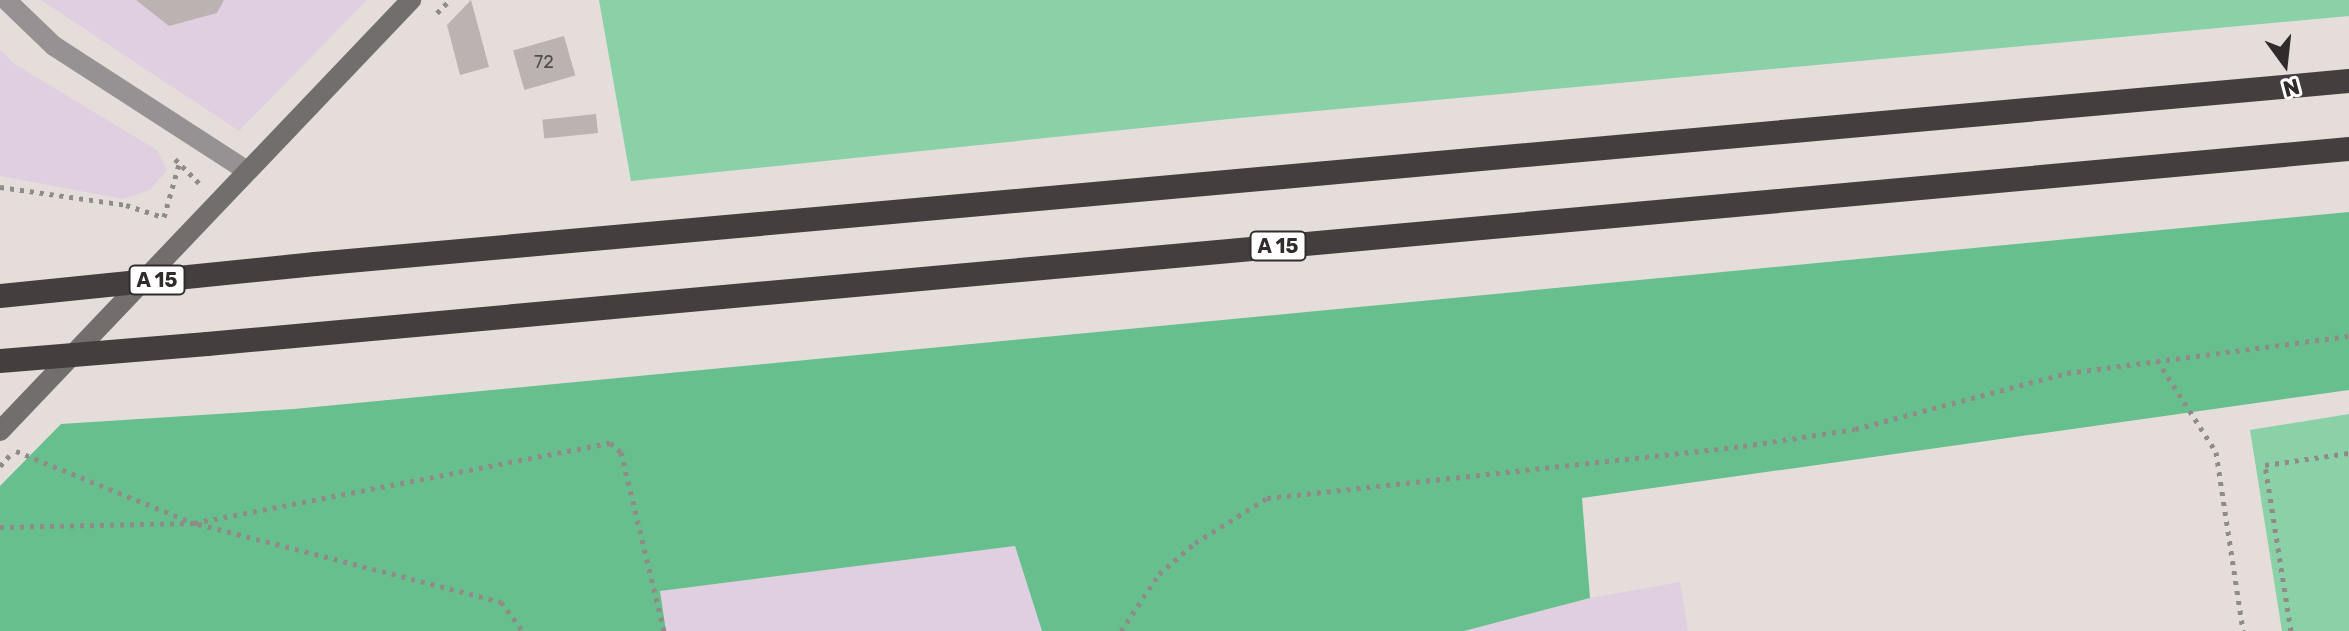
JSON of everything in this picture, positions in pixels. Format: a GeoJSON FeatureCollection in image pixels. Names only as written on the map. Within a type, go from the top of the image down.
{"type":"FeatureCollection","features":[{"type":"Feature","properties":{"kind":"highway","name":"A 15"},"geometry":{"type":"LineString","coordinates":[[0,296],[315,264],[2349,81]]}},
{"type":"Feature","properties":{"kind":"highway","name":"A 15"},"geometry":{"type":"LineString","coordinates":[[0,361],[2349,149]]}},
{"type":"Feature","properties":{"kind":"main road"},"geometry":{"type":"LineString","coordinates":[[0,431],[411,0]]}},
{"type":"Feature","properties":{"kind":"street"},"geometry":{"type":"LineString","coordinates":[[6,0],[54,46],[246,170]]}},
{"type":"Feature","properties":{"kind":"path"},"geometry":{"type":"LineString","coordinates":[[0,187],[126,205],[164,217],[179,164]]}},
{"type":"Feature","properties":{"kind":"path"},"geometry":{"type":"LineString","coordinates":[[1121,631],[1159,574],[1195,543],[1267,498],[1785,440],[1855,429],[2067,373],[2349,336]]}},
{"type":"Feature","properties":{"kind":"path"},"geometry":{"type":"LineString","coordinates":[[2156,359],[2216,452],[2243,631]]}},
{"type":"Feature","properties":{"kind":"path"},"geometry":{"type":"LineString","coordinates":[[0,527],[194,523],[610,443],[621,452],[664,631]]}},
{"type":"Feature","properties":{"kind":"path"},"geometry":{"type":"LineString","coordinates":[[15,450],[194,523],[501,602],[523,631]]}},
{"type":"Feature","properties":{"kind":"path"},"geometry":{"type":"LineString","coordinates":[[2291,631],[2265,465],[2349,453]]}},
{"type":"Feature","properties":{"kind":"shaded area"},"geometry":{"type":"Polygon","coordinates":[[[41,0],[367,0],[239,131],[41,0]]]}},
{"type":"Feature","properties":{"kind":"shaded area"},"geometry":{"type":"Polygon","coordinates":[[[0,49],[13,63],[157,150],[167,170],[150,190],[123,199],[0,176],[0,49]]]}},
{"type":"Feature","properties":{"kind":"shaded area"},"geometry":{"type":"Polygon","coordinates":[[[1015,546],[1042,631],[666,631],[660,591],[1015,546]]]}},
{"type":"Feature","properties":{"kind":"shaded area"},"geometry":{"type":"Polygon","coordinates":[[[1680,582],[1688,631],[1464,631],[1590,598],[1680,582]]]}},
{"type":"Feature","properties":{"kind":"green space"},"geometry":{"type":"Polygon","coordinates":[[[599,0],[2349,0],[2349,16],[1229,119],[631,181],[599,0]]]}},
{"type":"Feature","properties":{"kind":"green space"},"geometry":{"type":"Polygon","coordinates":[[[2349,212],[2349,390],[1582,498],[1590,598],[1464,631],[1042,631],[1015,546],[660,591],[666,631],[0,631],[0,486],[61,424],[294,409],[2349,212]]]}},
{"type":"Feature","properties":{"kind":"green space"},"geometry":{"type":"Polygon","coordinates":[[[2349,414],[2349,631],[2282,631],[2250,430],[2349,414]]]}},
{"type":"Feature","properties":{"kind":"building"},"geometry":{"type":"Polygon","coordinates":[[[136,0],[224,0],[217,13],[169,26],[136,0]]]}},
{"type":"Feature","properties":{"kind":"building"},"geometry":{"type":"Polygon","coordinates":[[[471,0],[489,67],[460,75],[447,25],[471,0]]]}},
{"type":"Feature","properties":{"kind":"building"},"geometry":{"type":"Polygon","coordinates":[[[564,36],[575,75],[524,90],[513,51],[564,36]]]}},
{"type":"Feature","properties":{"kind":"building"},"geometry":{"type":"Polygon","coordinates":[[[596,114],[598,133],[544,139],[542,120],[596,114]]]}}]}
